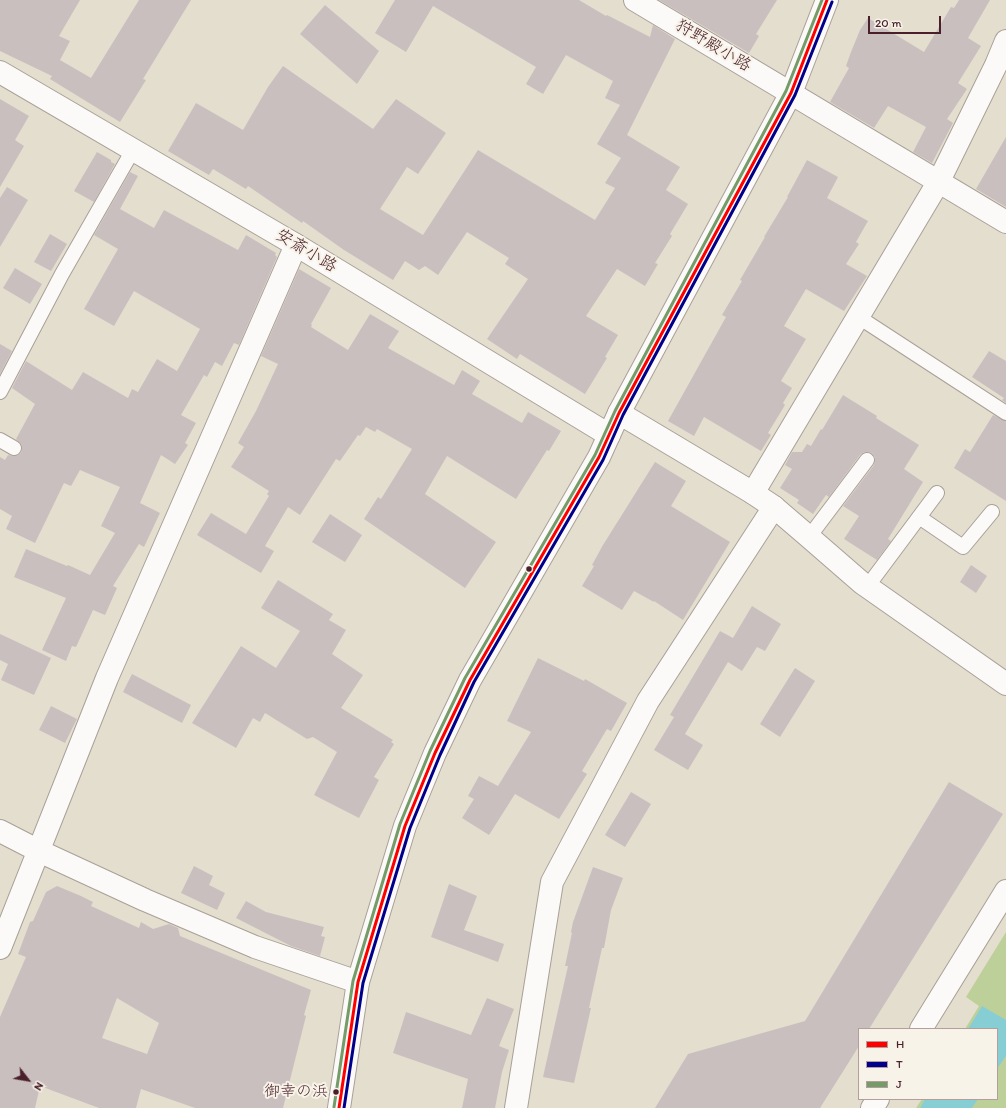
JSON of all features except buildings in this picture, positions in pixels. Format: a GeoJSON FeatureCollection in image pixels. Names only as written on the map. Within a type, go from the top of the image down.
{"type":"FeatureCollection","features":[{"type":"Feature","properties":{"kind":"main road","name":"狩野殿小路"},"geometry":{"type":"LineString","coordinates":[[635,0],[1006,222]]}},
{"type":"Feature","properties":{"kind":"main road"},"geometry":{"type":"LineString","coordinates":[[339,1108],[358,982],[405,826],[435,752],[470,680],[599,457],[619,413],[791,93],[828,0]]}},
{"type":"Feature","properties":{"kind":"main road"},"geometry":{"type":"LineString","coordinates":[[753,492],[857,316],[939,182],[1001,68],[1006,41]]}},
{"type":"Feature","properties":{"kind":"main road","name":"安斎小路"},"geometry":{"type":"LineString","coordinates":[[0,72],[296,246],[610,435]]}},
{"type":"Feature","properties":{"kind":"main road"},"geometry":{"type":"LineString","coordinates":[[0,948],[107,678],[296,246]]}},
{"type":"Feature","properties":{"kind":"main road"},"geometry":{"type":"LineString","coordinates":[[619,413],[753,492],[774,507],[867,587],[1006,684]]}},
{"type":"Feature","properties":{"kind":"main road"},"geometry":{"type":"LineString","coordinates":[[516,1108],[552,882],[648,701],[774,507]]}},
{"type":"Feature","properties":{"kind":"main road"},"geometry":{"type":"LineString","coordinates":[[0,831],[39,851],[145,900],[255,947],[358,982]]}},
{"type":"Feature","properties":{"kind":"main road"},"geometry":{"type":"LineString","coordinates":[[922,1028],[1006,891]]}},
{"type":"Feature","properties":{"kind":"lane"},"geometry":{"type":"LineString","coordinates":[[0,392],[62,274],[133,150]]}},
{"type":"Feature","properties":{"kind":"lane"},"geometry":{"type":"LineString","coordinates":[[857,316],[1006,412]]}},
{"type":"Feature","properties":{"kind":"lane"},"geometry":{"type":"LineString","coordinates":[[0,440],[14,448]]}},
{"type":"Feature","properties":{"kind":"lane"},"geometry":{"type":"LineString","coordinates":[[809,537],[867,460]]}},
{"type":"Feature","properties":{"kind":"lane"},"geometry":{"type":"LineString","coordinates":[[867,587],[937,493]]}},
{"type":"Feature","properties":{"kind":"lane"},"geometry":{"type":"LineString","coordinates":[[919,517],[963,547],[992,512]]}},
{"type":"Feature","properties":{"kind":"green space"},"geometry":{"type":"Polygon","coordinates":[[[1006,932],[1006,1108],[916,1108],[921,1100],[998,1100],[998,1028],[966,1028],[979,1006],[966,997],[1006,932]]]}},
{"type":"Feature","properties":{"kind":"water"},"geometry":{"type":"Polygon","coordinates":[[[982,1006],[1006,1020],[1006,1056],[998,1068],[998,1028],[969,1028],[982,1006]]]}},
{"type":"Feature","properties":{"kind":"water"},"geometry":{"type":"Polygon","coordinates":[[[924,1100],[977,1100],[972,1108],[920,1108],[924,1100]]]}},
{"type":"Feature","properties":{"kind":"transit line","name":"J"},"geometry":{"type":"LineString","coordinates":[[334,1107],[353,981],[400,824],[430,751],[465,678],[595,455],[615,411],[786,91],[822,0]]}},
{"type":"Feature","properties":{"kind":"transit line","name":"H"},"geometry":{"type":"LineString","coordinates":[[339,1108],[358,982],[405,826],[435,753],[470,680],[599,457],[619,413],[791,93],[827,0]]}},
{"type":"Feature","properties":{"kind":"transit line","name":"T"},"geometry":{"type":"LineString","coordinates":[[344,1108],[363,983],[410,828],[440,755],[474,682],[603,460],[623,415],[795,95],[832,2]]}},
{"type":"Feature","properties":{"kind":"place","name":"御幸の浜"},"geometry":{"type":"Point","coordinates":[336,1092]}}]}
